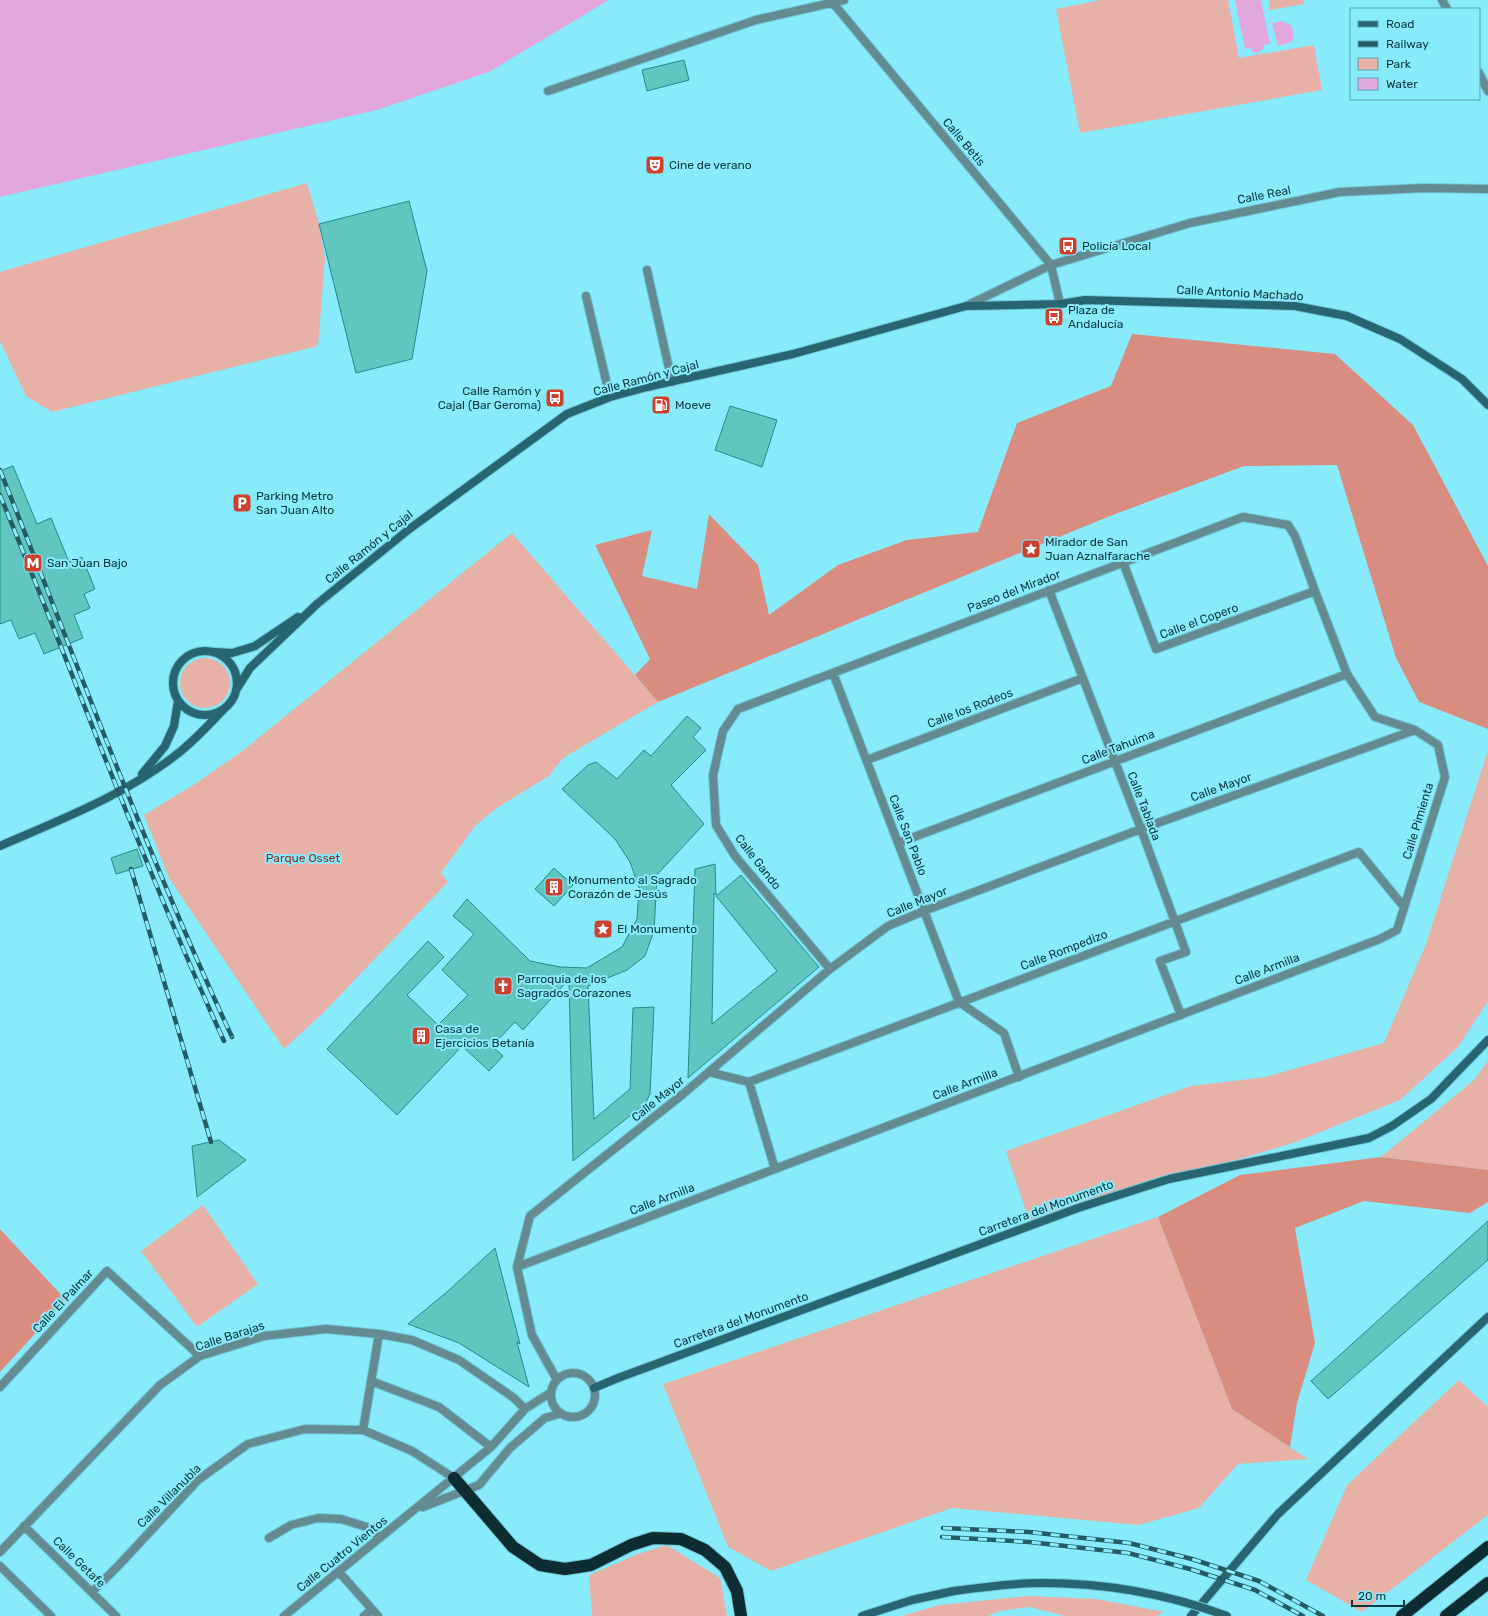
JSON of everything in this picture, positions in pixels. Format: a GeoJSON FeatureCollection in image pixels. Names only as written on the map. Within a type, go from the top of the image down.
{"type":"FeatureCollection","features":[{"type":"Feature","properties":{"kind":"highway"},"geometry":{"type":"LineString","coordinates":[[454,1478],[513,1547],[540,1565],[565,1569],[591,1565],[631,1545],[653,1538],[681,1539],[705,1550],[725,1566],[737,1591],[741,1616]]}},
{"type":"Feature","properties":{"kind":"highway"},"geometry":{"type":"LineString","coordinates":[[1402,1616],[1488,1547]]}},
{"type":"Feature","properties":{"kind":"highway"},"geometry":{"type":"LineString","coordinates":[[1446,1616],[1488,1583]]}},
{"type":"Feature","properties":{"kind":"highway"},"geometry":{"type":"LineString","coordinates":[[1470,1598],[1488,1591]]}},
{"type":"Feature","properties":{"kind":"main road","name":"Calle Antonio Machado"},"geometry":{"type":"LineString","coordinates":[[1060,304],[1085,300],[1256,304],[1295,306],[1347,316],[1400,339],[1462,380],[1488,405]]}},
{"type":"Feature","properties":{"kind":"main road"},"geometry":{"type":"LineString","coordinates":[[966,306],[1060,304]]}},
{"type":"Feature","properties":{"kind":"main road","name":"Calle Ramón y Cajal"},"geometry":{"type":"LineString","coordinates":[[236,690],[250,668],[317,604],[408,530],[567,414],[610,398],[793,354],[966,306]]}},
{"type":"Feature","properties":{"kind":"main road","name":"Calle Ramón y Cajal"},"geometry":{"type":"LineString","coordinates":[[210,651],[232,653],[254,646],[317,604]]}},
{"type":"Feature","properties":{"kind":"main road"},"geometry":{"type":"LineString","coordinates":[[0,846],[92,806],[136,781],[181,751],[229,704],[236,690],[236,679],[234,669],[228,661],[220,654],[210,651],[199,651],[189,655],[177,666],[173,681],[174,692],[178,701],[185,708],[194,713],[203,715],[213,714],[229,704]]}},
{"type":"Feature","properties":{"kind":"main road"},"geometry":{"type":"LineString","coordinates":[[136,781],[165,746],[174,726],[178,701]]}},
{"type":"Feature","properties":{"kind":"main road","name":"Carretera del Monumento"},"geometry":{"type":"LineString","coordinates":[[594,1388],[1078,1208],[1169,1179],[1369,1138],[1392,1126],[1431,1099],[1488,1040]]}},
{"type":"Feature","properties":{"kind":"main road"},"geometry":{"type":"LineString","coordinates":[[1191,1616],[1278,1514],[1488,1317]]}},
{"type":"Feature","properties":{"kind":"main road"},"geometry":{"type":"LineString","coordinates":[[862,1616],[912,1600],[954,1591],[1041,1583],[1087,1584],[1164,1597],[1208,1609],[1227,1616]]}},
{"type":"Feature","properties":{"kind":"street"},"geometry":{"type":"LineString","coordinates":[[548,92],[756,20],[844,0]]}},
{"type":"Feature","properties":{"kind":"street","name":"Calle Betis"},"geometry":{"type":"LineString","coordinates":[[833,3],[1051,266],[1060,304]]}},
{"type":"Feature","properties":{"kind":"street"},"geometry":{"type":"LineString","coordinates":[[1480,75],[1488,91]]}},
{"type":"Feature","properties":{"kind":"street","name":"Calle Real"},"geometry":{"type":"LineString","coordinates":[[1051,266],[1190,222],[1340,192],[1424,188],[1488,189]]}},
{"type":"Feature","properties":{"kind":"street"},"geometry":{"type":"LineString","coordinates":[[966,306],[1051,266]]}},
{"type":"Feature","properties":{"kind":"street"},"geometry":{"type":"LineString","coordinates":[[647,270],[672,382]]}},
{"type":"Feature","properties":{"kind":"street"},"geometry":{"type":"LineString","coordinates":[[586,296],[610,398]]}},
{"type":"Feature","properties":{"kind":"street","name":"Paseo del Mirador"},"geometry":{"type":"LineString","coordinates":[[738,709],[1243,517],[1288,525],[1295,536],[1346,674],[1375,717],[1415,730]]}},
{"type":"Feature","properties":{"kind":"street","name":"Calle el Copero"},"geometry":{"type":"LineString","coordinates":[[1123,562],[1156,649],[1315,591]]}},
{"type":"Feature","properties":{"kind":"street","name":"Calle Tablada"},"geometry":{"type":"LineString","coordinates":[[1049,590],[1141,829],[1186,952],[1160,961],[1181,1015]]}},
{"type":"Feature","properties":{"kind":"street","name":"Calle San Pablo"},"geometry":{"type":"LineString","coordinates":[[833,673],[959,1002]]}},
{"type":"Feature","properties":{"kind":"street","name":"Calle Tahuima"},"geometry":{"type":"LineString","coordinates":[[898,843],[1346,674]]}},
{"type":"Feature","properties":{"kind":"street","name":"Calle los Rodeos"},"geometry":{"type":"LineString","coordinates":[[866,760],[1083,678]]}},
{"type":"Feature","properties":{"kind":"street","name":"Calle Gando"},"geometry":{"type":"LineString","coordinates":[[738,709],[723,731],[713,775],[716,825],[735,856],[830,969]]}},
{"type":"Feature","properties":{"kind":"street","name":"Calle Mayor"},"geometry":{"type":"LineString","coordinates":[[517,1267],[530,1216],[660,1113],[830,969],[888,926],[1141,829],[1415,730]]}},
{"type":"Feature","properties":{"kind":"street","name":"Calle Pimienta"},"geometry":{"type":"LineString","coordinates":[[1404,907],[1445,777],[1438,745],[1415,730]]}},
{"type":"Feature","properties":{"kind":"street","name":"Calle Rompedizo"},"geometry":{"type":"LineString","coordinates":[[749,1082],[1359,852],[1404,907]]}},
{"type":"Feature","properties":{"kind":"street","name":"Calle Armilla"},"geometry":{"type":"LineString","coordinates":[[517,1267],[1380,939],[1397,930],[1404,907]]}},
{"type":"Feature","properties":{"kind":"street"},"geometry":{"type":"LineString","coordinates":[[959,1002],[1004,1033],[1019,1077]]}},
{"type":"Feature","properties":{"kind":"street"},"geometry":{"type":"LineString","coordinates":[[709,1072],[749,1082],[775,1169]]}},
{"type":"Feature","properties":{"kind":"street"},"geometry":{"type":"LineString","coordinates":[[517,1267],[532,1335],[557,1380]]}},
{"type":"Feature","properties":{"kind":"street","name":"Calle El Palmar"},"geometry":{"type":"LineString","coordinates":[[0,1388],[107,1271],[200,1356]]}},
{"type":"Feature","properties":{"kind":"street","name":"Calle Barajas"},"geometry":{"type":"LineString","coordinates":[[0,1552],[160,1385],[200,1356],[264,1336],[326,1329],[379,1334],[412,1340],[459,1360],[514,1398],[525,1409]]}},
{"type":"Feature","properties":{"kind":"street"},"geometry":{"type":"LineString","coordinates":[[363,1430],[379,1334]]}},
{"type":"Feature","properties":{"kind":"street"},"geometry":{"type":"LineString","coordinates":[[573,1373],[582,1375],[590,1380],[594,1388],[595,1400],[590,1410],[581,1416],[570,1418],[559,1414],[552,1405],[550,1393],[552,1386],[564,1374],[573,1373]]}},
{"type":"Feature","properties":{"kind":"street"},"geometry":{"type":"LineString","coordinates":[[371,1381],[440,1407],[491,1447]]}},
{"type":"Feature","properties":{"kind":"street","name":"Calle Cuatro Vientos"},"geometry":{"type":"LineString","coordinates":[[284,1616],[491,1447],[525,1409],[550,1393]]}},
{"type":"Feature","properties":{"kind":"street","name":"Calle Cuatro Vientos"},"geometry":{"type":"LineString","coordinates":[[415,1510],[479,1485],[510,1448],[545,1418],[559,1414]]}},
{"type":"Feature","properties":{"kind":"street","name":"Calle Villanubla"},"geometry":{"type":"LineString","coordinates":[[92,1592],[198,1480],[248,1444],[305,1429],[363,1430],[412,1451],[454,1478]]}},
{"type":"Feature","properties":{"kind":"street"},"geometry":{"type":"LineString","coordinates":[[269,1538],[291,1525],[318,1518],[342,1519],[370,1528],[380,1538]]}},
{"type":"Feature","properties":{"kind":"street","name":"Calle Getafe"},"geometry":{"type":"LineString","coordinates":[[24,1526],[116,1616]]}},
{"type":"Feature","properties":{"kind":"street"},"geometry":{"type":"LineString","coordinates":[[0,1566],[52,1616]]}},
{"type":"Feature","properties":{"kind":"street"},"geometry":{"type":"LineString","coordinates":[[338,1572],[378,1616]]}},
{"type":"Feature","properties":{"kind":"street"},"geometry":{"type":"LineString","coordinates":[[364,1616],[371,1610]]}},
{"type":"Feature","properties":{"kind":"green space"},"geometry":{"type":"Polygon","coordinates":[[[1101,0],[1228,0],[1239,58],[1314,45],[1322,90],[1080,133],[1056,9],[1101,0]]]}},
{"type":"Feature","properties":{"kind":"green space"},"geometry":{"type":"Polygon","coordinates":[[[1269,0],[1303,0],[1304,4],[1270,10],[1269,0]]]}},
{"type":"Feature","properties":{"kind":"green space"},"geometry":{"type":"Polygon","coordinates":[[[307,183],[319,224],[325,259],[318,346],[52,412],[26,396],[0,341],[0,272],[307,183]]]}},
{"type":"Feature","properties":{"kind":"green space","name":"Parque Osset"},"geometry":{"type":"Polygon","coordinates":[[[512,533],[658,702],[563,758],[549,776],[498,807],[475,826],[441,873],[448,882],[324,1012],[284,1049],[169,878],[144,815],[195,784],[241,752],[512,533]]]}},
{"type":"Feature","properties":{"kind":"green space"},"geometry":{"type":"Polygon","coordinates":[[[205,658],[214,660],[223,665],[228,674],[230,683],[228,692],[223,701],[214,706],[205,708],[196,706],[187,701],[182,692],[180,683],[182,674],[187,665],[196,660],[205,658]]]}},
{"type":"Feature","properties":{"kind":"green space"},"geometry":{"type":"Polygon","coordinates":[[[1488,750],[1488,1001],[1458,1047],[1400,1100],[1296,1142],[1031,1226],[1006,1151],[1191,1086],[1266,1077],[1384,1043],[1426,944],[1488,750]]]}},
{"type":"Feature","properties":{"kind":"green space"},"geometry":{"type":"Polygon","coordinates":[[[1488,1061],[1488,1170],[1381,1157],[1474,1080],[1488,1061]]]}},
{"type":"Feature","properties":{"kind":"green space"},"geometry":{"type":"Polygon","coordinates":[[[203,1205],[258,1284],[197,1327],[141,1251],[203,1205]]]}},
{"type":"Feature","properties":{"kind":"green space"},"geometry":{"type":"Polygon","coordinates":[[[1158,1217],[1232,1409],[1308,1459],[1238,1464],[1199,1508],[1139,1525],[952,1508],[771,1571],[728,1547],[663,1384],[1158,1217]]]}},
{"type":"Feature","properties":{"kind":"green space"},"geometry":{"type":"Polygon","coordinates":[[[1459,1380],[1488,1407],[1488,1515],[1362,1612],[1306,1580],[1347,1485],[1459,1380]]]}},
{"type":"Feature","properties":{"kind":"green space"},"geometry":{"type":"Polygon","coordinates":[[[667,1545],[720,1578],[727,1616],[592,1616],[589,1575],[638,1554],[667,1545]]]}},
{"type":"Feature","properties":{"kind":"green space"},"geometry":{"type":"Polygon","coordinates":[[[1028,1596],[1097,1599],[1164,1612],[1157,1616],[1065,1616],[1030,1607],[1000,1611],[988,1616],[902,1616],[940,1605],[1028,1596]]]}},
{"type":"Feature","properties":{"kind":"shaded area"},"geometry":{"type":"Polygon","coordinates":[[[1132,334],[1335,354],[1413,425],[1488,566],[1488,729],[1419,702],[1396,658],[1337,465],[1244,466],[1110,516],[658,702],[635,675],[650,659],[595,545],[652,530],[642,576],[697,589],[709,514],[758,565],[769,615],[838,565],[907,540],[978,532],[1017,423],[1111,386],[1132,334]]]}},
{"type":"Feature","properties":{"kind":"shaded area"},"geometry":{"type":"Polygon","coordinates":[[[1381,1157],[1488,1170],[1488,1202],[1470,1213],[1364,1201],[1295,1228],[1315,1343],[1297,1403],[1290,1447],[1232,1409],[1158,1217],[1240,1175],[1381,1157]]]}},
{"type":"Feature","properties":{"kind":"shaded area"},"geometry":{"type":"Polygon","coordinates":[[[0,1229],[66,1300],[0,1372],[0,1229]]]}},
{"type":"Feature","properties":{"kind":"water"},"geometry":{"type":"Polygon","coordinates":[[[0,0],[609,0],[489,72],[377,110],[0,197],[0,0]]]}},
{"type":"Feature","properties":{"kind":"water"},"geometry":{"type":"Polygon","coordinates":[[[1235,0],[1261,0],[1270,44],[1264,45],[1263,49],[1258,53],[1253,52],[1251,48],[1245,49],[1235,0]]]}},
{"type":"Feature","properties":{"kind":"water"},"geometry":{"type":"Polygon","coordinates":[[[1282,21],[1291,25],[1294,33],[1292,42],[1278,46],[1272,23],[1282,21]]]}},
{"type":"Feature","properties":{"kind":"building"},"geometry":{"type":"Polygon","coordinates":[[[684,60],[689,80],[647,91],[642,70],[684,60]]]}},
{"type":"Feature","properties":{"kind":"building"},"geometry":{"type":"Polygon","coordinates":[[[409,201],[427,271],[412,359],[356,373],[319,224],[409,201]]]}},
{"type":"Feature","properties":{"kind":"building"},"geometry":{"type":"Polygon","coordinates":[[[730,406],[777,420],[762,467],[715,450],[730,406]]]}},
{"type":"Feature","properties":{"kind":"building"},"geometry":{"type":"Polygon","coordinates":[[[13,466],[37,524],[51,518],[69,562],[82,557],[95,589],[84,594],[90,608],[74,615],[83,638],[44,654],[35,633],[19,639],[11,620],[0,624],[0,471],[13,466]]]}},
{"type":"Feature","properties":{"kind":"building"},"geometry":{"type":"Polygon","coordinates":[[[687,716],[701,728],[693,737],[706,750],[671,785],[704,824],[652,880],[657,878],[654,931],[645,956],[627,970],[588,986],[594,1119],[630,1089],[633,1008],[654,1007],[650,1094],[645,1104],[573,1161],[569,979],[523,1030],[515,1022],[492,1046],[503,1056],[489,1071],[462,1046],[397,1115],[327,1049],[428,941],[444,957],[407,995],[438,1025],[468,995],[442,970],[474,934],[453,916],[467,899],[530,961],[560,967],[587,968],[622,947],[637,919],[639,888],[630,862],[615,839],[562,789],[588,765],[596,762],[617,779],[644,750],[651,756],[687,716]]]}},
{"type":"Feature","properties":{"kind":"building"},"geometry":{"type":"Polygon","coordinates":[[[137,849],[143,866],[116,874],[111,858],[137,849]]]}},
{"type":"Feature","properties":{"kind":"building"},"geometry":{"type":"Polygon","coordinates":[[[715,864],[716,895],[714,893],[712,1024],[777,971],[716,896],[741,875],[819,967],[688,1078],[695,869],[715,864]]]}},
{"type":"Feature","properties":{"kind":"building","name":"Monumento al Sagrado Corazón de Jesús"},"geometry":{"type":"Polygon","coordinates":[[[554,868],[573,885],[554,906],[535,889],[554,868]]]}},
{"type":"Feature","properties":{"kind":"building"},"geometry":{"type":"Polygon","coordinates":[[[219,1140],[246,1160],[197,1197],[192,1146],[219,1140]]]}},
{"type":"Feature","properties":{"kind":"building"},"geometry":{"type":"Polygon","coordinates":[[[1488,1221],[1488,1260],[1328,1399],[1311,1381],[1488,1221]]]}},
{"type":"Feature","properties":{"kind":"building"},"geometry":{"type":"Polygon","coordinates":[[[495,1248],[520,1344],[517,1342],[529,1387],[459,1343],[408,1324],[447,1292],[495,1248]]]}},
{"type":"Feature","properties":{"kind":"railway"},"geometry":{"type":"LineString","coordinates":[[0,470],[112,755],[170,897],[232,1037]]}},
{"type":"Feature","properties":{"kind":"railway"},"geometry":{"type":"LineString","coordinates":[[0,495],[137,838],[224,1041]]}},
{"type":"Feature","properties":{"kind":"railway"},"geometry":{"type":"LineString","coordinates":[[131,869],[211,1142]]}},
{"type":"Feature","properties":{"kind":"railway"},"geometry":{"type":"LineString","coordinates":[[943,1528],[1029,1532],[1129,1543],[1192,1559],[1259,1581],[1323,1616]]}},
{"type":"Feature","properties":{"kind":"railway"},"geometry":{"type":"LineString","coordinates":[[942,1537],[1029,1542],[1128,1553],[1190,1569],[1255,1590],[1303,1616]]}},
{"type":"Feature","properties":{"kind":"place","name":"Cine de verano"},"geometry":{"type":"Point","coordinates":[655,165]}},
{"type":"Feature","properties":{"kind":"place","name":"Policía Local"},"geometry":{"type":"Point","coordinates":[1068,246]}},
{"type":"Feature","properties":{"kind":"place","name":"Plaza de Andalucía"},"geometry":{"type":"Point","coordinates":[1054,317]}},
{"type":"Feature","properties":{"kind":"place","name":"Calle Ramón y Cajal (Bar Geroma)"},"geometry":{"type":"Point","coordinates":[555,398]}},
{"type":"Feature","properties":{"kind":"place","name":"Moeve"},"geometry":{"type":"Point","coordinates":[661,405]}},
{"type":"Feature","properties":{"kind":"place","name":"Parking Metro San Juan Alto"},"geometry":{"type":"Point","coordinates":[242,503]}},
{"type":"Feature","properties":{"kind":"place","name":"Mirador de San Juan Aznalfarache"},"geometry":{"type":"Point","coordinates":[1031,549]}},
{"type":"Feature","properties":{"kind":"place","name":"San Juan Bajo"},"geometry":{"type":"Point","coordinates":[33,563]}},
{"type":"Feature","properties":{"kind":"place","name":"Monumento al Sagrado Corazón de Jesús"},"geometry":{"type":"Point","coordinates":[554,887]}},
{"type":"Feature","properties":{"kind":"place","name":"El Monumento"},"geometry":{"type":"Point","coordinates":[603,929]}},
{"type":"Feature","properties":{"kind":"place","name":"Parroquia de los Sagrados Corazones"},"geometry":{"type":"Point","coordinates":[503,986]}},
{"type":"Feature","properties":{"kind":"place","name":"Casa de Ejercicios Betanía"},"geometry":{"type":"Point","coordinates":[421,1036]}}]}
